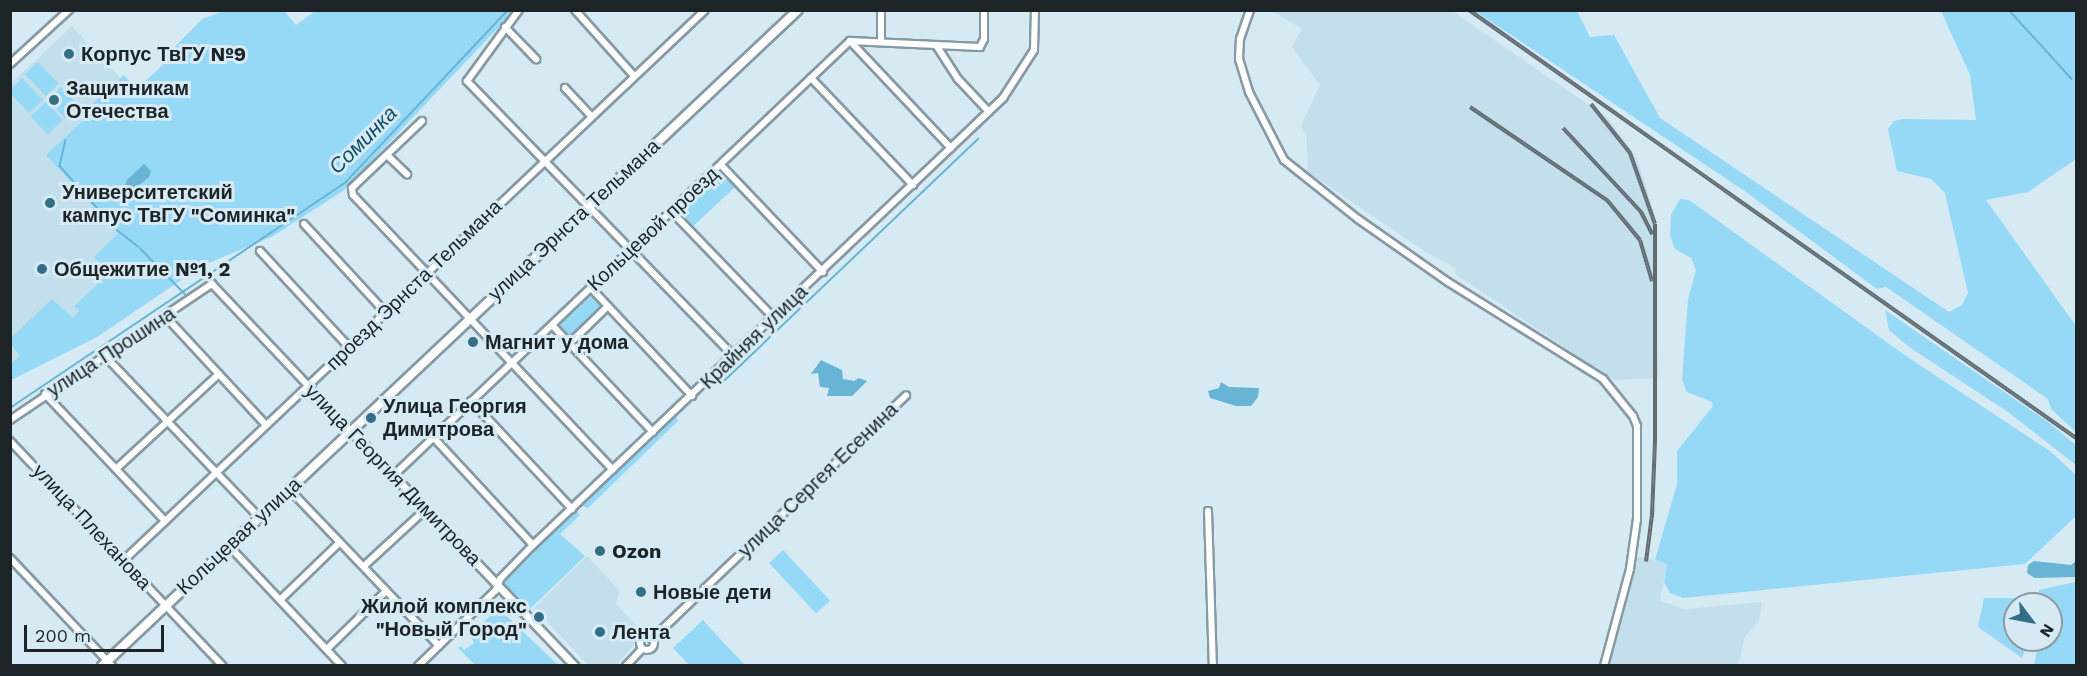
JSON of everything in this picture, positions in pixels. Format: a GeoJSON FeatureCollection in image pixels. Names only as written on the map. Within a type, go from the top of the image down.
{"type":"FeatureCollection","features":[{"type":"Feature","properties":{"kind":"main road","name":"улица Эрнста Тельмана"},"geometry":{"type":"LineString","coordinates":[[350,430],[798,10]]}},
{"type":"Feature","properties":{"kind":"main road","name":"Кольцевая улица"},"geometry":{"type":"LineString","coordinates":[[107,664],[350,430]]}},
{"type":"Feature","properties":{"kind":"street"},"geometry":{"type":"LineString","coordinates":[[10,64],[69,10]]}},
{"type":"Feature","properties":{"kind":"street"},"geometry":{"type":"LineString","coordinates":[[519,10],[467,81],[734,357]]}},
{"type":"Feature","properties":{"kind":"street"},"geometry":{"type":"LineString","coordinates":[[575,10],[634,76]]}},
{"type":"Feature","properties":{"kind":"street","name":"проезд Эрнста Тельмана"},"geometry":{"type":"LineString","coordinates":[[123,561],[705,10]]}},
{"type":"Feature","properties":{"kind":"street"},"geometry":{"type":"LineString","coordinates":[[881,10],[881,40]]}},
{"type":"Feature","properties":{"kind":"street"},"geometry":{"type":"LineString","coordinates":[[850,41],[881,40],[974,49],[984,39],[984,10]]}},
{"type":"Feature","properties":{"kind":"street","name":"Крайняя улица"},"geometry":{"type":"LineString","coordinates":[[418,666],[496,590],[498,584],[533,545],[734,357],[989,112],[1032,56],[1035,10]]}},
{"type":"Feature","properties":{"kind":"street"},"geometry":{"type":"LineString","coordinates":[[1250,10],[1240,39],[1239,59],[1249,92],[1284,160],[1358,219],[1448,282],[1603,379],[1633,416],[1637,426],[1637,519],[1630,569],[1604,666]]}},
{"type":"Feature","properties":{"kind":"street"},"geometry":{"type":"LineString","coordinates":[[505,27],[536,59]]}},
{"type":"Feature","properties":{"kind":"street"},"geometry":{"type":"LineString","coordinates":[[850,41],[951,148]]}},
{"type":"Feature","properties":{"kind":"street","name":"Кольцевой проезд"},"geometry":{"type":"LineString","coordinates":[[393,476],[850,41]]}},
{"type":"Feature","properties":{"kind":"street"},"geometry":{"type":"LineString","coordinates":[[936,45],[958,79],[989,112]]}},
{"type":"Feature","properties":{"kind":"street"},"geometry":{"type":"LineString","coordinates":[[811,78],[913,185]]}},
{"type":"Feature","properties":{"kind":"street"},"geometry":{"type":"LineString","coordinates":[[565,88],[591,116]]}},
{"type":"Feature","properties":{"kind":"street"},"geometry":{"type":"LineString","coordinates":[[422,121],[352,188],[353,195],[613,470]]}},
{"type":"Feature","properties":{"kind":"street"},"geometry":{"type":"LineString","coordinates":[[387,155],[406,174]]}},
{"type":"Feature","properties":{"kind":"street"},"geometry":{"type":"LineString","coordinates":[[721,165],[823,272]]}},
{"type":"Feature","properties":{"kind":"street"},"geometry":{"type":"LineString","coordinates":[[671,211],[774,318]]}},
{"type":"Feature","properties":{"kind":"street"},"geometry":{"type":"LineString","coordinates":[[304,224],[385,312]]}},
{"type":"Feature","properties":{"kind":"street"},"geometry":{"type":"LineString","coordinates":[[261,251],[349,347]]}},
{"type":"Feature","properties":{"kind":"street","name":"улица Прошина"},"geometry":{"type":"LineString","coordinates":[[10,420],[45,394],[166,317],[212,284]]}},
{"type":"Feature","properties":{"kind":"street","name":"улица Георгия Димитрова"},"geometry":{"type":"LineString","coordinates":[[212,284],[575,666]]}},
{"type":"Feature","properties":{"kind":"street"},"geometry":{"type":"LineString","coordinates":[[591,288],[692,396]]}},
{"type":"Feature","properties":{"kind":"street"},"geometry":{"type":"LineString","coordinates":[[569,344],[608,306]]}},
{"type":"Feature","properties":{"kind":"street"},"geometry":{"type":"LineString","coordinates":[[166,317],[266,425]]}},
{"type":"Feature","properties":{"kind":"street"},"geometry":{"type":"LineString","coordinates":[[552,325],[653,432]]}},
{"type":"Feature","properties":{"kind":"street"},"geometry":{"type":"LineString","coordinates":[[105,356],[259,517]]}},
{"type":"Feature","properties":{"kind":"street"},"geometry":{"type":"LineString","coordinates":[[116,469],[219,374]]}},
{"type":"Feature","properties":{"kind":"street"},"geometry":{"type":"LineString","coordinates":[[45,394],[165,521]]}},
{"type":"Feature","properties":{"kind":"street","name":"улица Сергея Есенина"},"geometry":{"type":"LineString","coordinates":[[626,666],[642,649],[651,648],[652,639],[906,395]]}},
{"type":"Feature","properties":{"kind":"street"},"geometry":{"type":"LineString","coordinates":[[471,401],[572,509]]}},
{"type":"Feature","properties":{"kind":"street"},"geometry":{"type":"LineString","coordinates":[[433,437],[533,545]]}},
{"type":"Feature","properties":{"kind":"street","name":"улица Плеханова"},"geometry":{"type":"LineString","coordinates":[[10,441],[223,666]]}},
{"type":"Feature","properties":{"kind":"street"},"geometry":{"type":"LineString","coordinates":[[289,489],[439,646]]}},
{"type":"Feature","properties":{"kind":"street"},"geometry":{"type":"LineString","coordinates":[[363,566],[425,510]]}},
{"type":"Feature","properties":{"kind":"street"},"geometry":{"type":"LineString","coordinates":[[1208,511],[1213,666]]}},
{"type":"Feature","properties":{"kind":"street"},"geometry":{"type":"LineString","coordinates":[[280,600],[340,542]]}},
{"type":"Feature","properties":{"kind":"street"},"geometry":{"type":"LineString","coordinates":[[229,546],[342,666]]}},
{"type":"Feature","properties":{"kind":"street"},"geometry":{"type":"LineString","coordinates":[[10,558],[107,664]]}},
{"type":"Feature","properties":{"kind":"street"},"geometry":{"type":"LineString","coordinates":[[327,649],[386,591]]}},
{"type":"Feature","properties":{"kind":"street","name":"улица Сергея Есенина"},"geometry":{"type":"LineString","coordinates":[[642,649],[642,638],[652,639]]}},
{"type":"Feature","properties":{"kind":"shaded area"},"geometry":{"type":"Polygon","coordinates":[[[224,11],[284,11],[296,25],[315,11],[514,11],[343,191],[273,236],[202,266],[97,337],[11,380],[10,364],[20,356],[11,345],[11,338],[52,299],[73,318],[79,311],[74,306],[107,274],[94,257],[118,233],[46,155],[93,111],[90,106],[124,75],[137,89],[167,61],[165,57],[202,19],[224,11]]]}},
{"type":"Feature","properties":{"kind":"shaded area"},"geometry":{"type":"Polygon","coordinates":[[[1272,11],[1452,11],[1608,118],[1637,158],[1655,216],[1658,378],[1613,380],[1455,274],[1456,268],[1424,251],[1308,172],[1306,134],[1301,126],[1320,85],[1292,47],[1302,29],[1272,11]]]}},
{"type":"Feature","properties":{"kind":"shaded area"},"geometry":{"type":"Polygon","coordinates":[[[1475,11],[1577,11],[1590,37],[1614,35],[1660,118],[1949,312],[1962,305],[1968,293],[1945,193],[1931,179],[1897,171],[1888,129],[1894,121],[1903,119],[1976,120],[1970,75],[1941,11],[2076,11],[2076,159],[2028,192],[1986,200],[2076,326],[2076,432],[2051,409],[2048,399],[1886,287],[1877,289],[1746,192],[1475,11]]]}},
{"type":"Feature","properties":{"kind":"shaded area","name":"Университетский кампус ТвГУ \"Соминка\""},"geometry":{"type":"Polygon","coordinates":[[[72,26],[120,78],[91,106],[94,111],[82,194],[118,233],[94,257],[107,274],[74,305],[79,311],[76,315],[11,364],[11,83],[72,26]]]}},
{"type":"Feature","properties":{"kind":"shaded area"},"geometry":{"type":"Polygon","coordinates":[[[38,62],[59,84],[46,96],[25,75],[38,62]]]}},
{"type":"Feature","properties":{"kind":"shaded area"},"geometry":{"type":"Polygon","coordinates":[[[22,78],[43,100],[29,113],[11,94],[11,89],[22,78]]]}},
{"type":"Feature","properties":{"kind":"shaded area"},"geometry":{"type":"Polygon","coordinates":[[[61,87],[78,105],[65,118],[54,106],[57,101],[53,95],[61,87]]]}},
{"type":"Feature","properties":{"kind":"shaded area"},"geometry":{"type":"Polygon","coordinates":[[[46,102],[63,120],[48,135],[31,116],[46,102]]]}},
{"type":"Feature","properties":{"kind":"shaded area"},"geometry":{"type":"Polygon","coordinates":[[[144,164],[151,171],[149,177],[129,193],[122,193],[127,180],[144,164]]]}},
{"type":"Feature","properties":{"kind":"shaded area"},"geometry":{"type":"Polygon","coordinates":[[[720,167],[737,185],[692,228],[675,209],[720,167]]]}},
{"type":"Feature","properties":{"kind":"shaded area"},"geometry":{"type":"Polygon","coordinates":[[[1680,199],[1689,200],[1906,356],[2050,451],[2076,475],[2076,516],[2025,564],[1683,598],[1670,593],[1664,582],[1667,564],[1655,560],[1677,484],[1677,451],[1713,406],[1712,402],[1687,392],[1682,380],[1688,299],[1696,270],[1691,258],[1675,249],[1670,235],[1671,215],[1680,199]]]}},
{"type":"Feature","properties":{"kind":"shaded area"},"geometry":{"type":"Polygon","coordinates":[[[593,294],[604,306],[570,337],[559,325],[593,294]]]}},
{"type":"Feature","properties":{"kind":"shaded area"},"geometry":{"type":"Polygon","coordinates":[[[1885,310],[2048,422],[2076,445],[2076,465],[2008,412],[1909,347],[1889,330],[1885,310]]]}},
{"type":"Feature","properties":{"kind":"shaded area"},"geometry":{"type":"Polygon","coordinates":[[[821,360],[842,370],[843,379],[854,381],[859,378],[867,381],[852,396],[827,396],[829,388],[820,387],[818,373],[811,374],[821,360]]]}},
{"type":"Feature","properties":{"kind":"shaded area"},"geometry":{"type":"Polygon","coordinates":[[[1221,382],[1229,387],[1259,388],[1258,397],[1251,406],[1236,406],[1210,398],[1208,391],[1219,388],[1221,382]]]}},
{"type":"Feature","properties":{"kind":"shaded area"},"geometry":{"type":"Polygon","coordinates":[[[675,415],[678,421],[588,508],[582,506],[675,415]]]}},
{"type":"Feature","properties":{"kind":"shaded area"},"geometry":{"type":"Polygon","coordinates":[[[575,509],[580,515],[560,534],[585,556],[530,609],[502,582],[505,576],[575,509]]]}},
{"type":"Feature","properties":{"kind":"shaded area"},"geometry":{"type":"Polygon","coordinates":[[[783,550],[830,600],[816,613],[769,563],[783,550]]]}},
{"type":"Feature","properties":{"kind":"shaded area"},"geometry":{"type":"Polygon","coordinates":[[[587,556],[620,591],[616,604],[644,634],[616,665],[588,665],[534,608],[587,556]]]}},
{"type":"Feature","properties":{"kind":"shaded area"},"geometry":{"type":"Polygon","coordinates":[[[1636,556],[1667,563],[1660,601],[1685,609],[1762,602],[1759,621],[1745,637],[1738,665],[1606,666],[1636,556]]]}},
{"type":"Feature","properties":{"kind":"shaded area"},"geometry":{"type":"Polygon","coordinates":[[[2034,561],[2071,565],[2076,561],[2076,577],[2035,578],[2027,573],[2028,565],[2034,561]]]}},
{"type":"Feature","properties":{"kind":"shaded area"},"geometry":{"type":"Polygon","coordinates":[[[2076,582],[2076,665],[2034,665],[2037,652],[2063,652],[2063,592],[2039,592],[2039,590],[2076,582]]]}},
{"type":"Feature","properties":{"kind":"shaded area"},"geometry":{"type":"Polygon","coordinates":[[[1984,598],[2003,598],[2003,645],[1978,627],[1984,598]]]}},
{"type":"Feature","properties":{"kind":"shaded area"},"geometry":{"type":"Polygon","coordinates":[[[498,608],[558,665],[475,665],[458,648],[461,646],[464,650],[474,643],[471,637],[474,632],[498,608]]]}},
{"type":"Feature","properties":{"kind":"shaded area"},"geometry":{"type":"Polygon","coordinates":[[[703,620],[745,665],[689,665],[673,648],[703,620]]]}},
{"type":"Feature","properties":{"kind":"shaded area"},"geometry":{"type":"Polygon","coordinates":[[[2013,652],[2024,652],[2022,658],[2013,652]]]}},
{"type":"Feature","properties":{"kind":"waterway","name":"Соминка"},"geometry":{"type":"LineString","coordinates":[[10,408],[346,182],[508,10]]}},
{"type":"Feature","properties":{"kind":"waterway"},"geometry":{"type":"LineString","coordinates":[[2009,10],[2072,79]]}},
{"type":"Feature","properties":{"kind":"waterway"},"geometry":{"type":"LineString","coordinates":[[724,381],[978,139]]}},
{"type":"Feature","properties":{"kind":"waterway"},"geometry":{"type":"LineString","coordinates":[[66,140],[60,166],[116,229],[138,246]]}},
{"type":"Feature","properties":{"kind":"waterway"},"geometry":{"type":"LineString","coordinates":[[595,208],[631,246]]}},
{"type":"Feature","properties":{"kind":"waterway"},"geometry":{"type":"LineString","coordinates":[[615,238],[626,250]]}},
{"type":"Feature","properties":{"kind":"waterway"},"geometry":{"type":"LineString","coordinates":[[140,248],[185,294]]}},
{"type":"Feature","properties":{"kind":"waterway"},"geometry":{"type":"LineString","coordinates":[[635,250],[648,264]]}},
{"type":"Feature","properties":{"kind":"waterway"},"geometry":{"type":"LineString","coordinates":[[595,288],[631,255],[728,355]]}},
{"type":"Feature","properties":{"kind":"waterway"},"geometry":{"type":"LineString","coordinates":[[596,289],[646,342]]}},
{"type":"Feature","properties":{"kind":"waterway"},"geometry":{"type":"LineString","coordinates":[[569,313],[592,291]]}},
{"type":"Feature","properties":{"kind":"waterway"},"geometry":{"type":"LineString","coordinates":[[574,344],[608,311],[687,395]]}},
{"type":"Feature","properties":{"kind":"waterway"},"geometry":{"type":"LineString","coordinates":[[477,321],[513,358]]}},
{"type":"Feature","properties":{"kind":"waterway"},"geometry":{"type":"LineString","coordinates":[[557,324],[567,336]]}},
{"type":"Feature","properties":{"kind":"waterway"},"geometry":{"type":"LineString","coordinates":[[477,332],[507,363]]}},
{"type":"Feature","properties":{"kind":"waterway"},"geometry":{"type":"LineString","coordinates":[[10,436],[14,440]]}},
{"type":"Feature","properties":{"kind":"railway"},"geometry":{"type":"LineString","coordinates":[[1469,10],[2076,438]]}},
{"type":"Feature","properties":{"kind":"railway"},"geometry":{"type":"LineString","coordinates":[[1591,104],[1630,153],[1655,224],[1655,441],[1652,515],[1646,562]]}},
{"type":"Feature","properties":{"kind":"railway"},"geometry":{"type":"LineString","coordinates":[[1470,107],[1607,200],[1640,240],[1652,281]]}},
{"type":"Feature","properties":{"kind":"railway"},"geometry":{"type":"LineString","coordinates":[[1563,128],[1641,212],[1652,234]]}},
{"type":"Feature","properties":{"kind":"place","name":"Корпус ТвГУ №9"},"geometry":{"type":"Point","coordinates":[69,54]}},
{"type":"Feature","properties":{"kind":"place","name":"Защитникам Отечества"},"geometry":{"type":"Point","coordinates":[54,100]}},
{"type":"Feature","properties":{"kind":"place","name":"Университетский кампус ТвГУ \"Соминка\""},"geometry":{"type":"Point","coordinates":[50,203]}},
{"type":"Feature","properties":{"kind":"place","name":"Общежитие №1, 2"},"geometry":{"type":"Point","coordinates":[42,269]}},
{"type":"Feature","properties":{"kind":"place","name":"Магнит у дома"},"geometry":{"type":"Point","coordinates":[473,342]}},
{"type":"Feature","properties":{"kind":"place","name":"Улица Георгия Димитрова"},"geometry":{"type":"Point","coordinates":[371,418]}},
{"type":"Feature","properties":{"kind":"place","name":"Ozon"},"geometry":{"type":"Point","coordinates":[600,551]}},
{"type":"Feature","properties":{"kind":"place","name":"Новые дети"},"geometry":{"type":"Point","coordinates":[641,592]}},
{"type":"Feature","properties":{"kind":"place","name":"Жилой комплекс \"Новый Город\""},"geometry":{"type":"Point","coordinates":[539,617]}},
{"type":"Feature","properties":{"kind":"place","name":"Лента"},"geometry":{"type":"Point","coordinates":[600,632]}}]}
